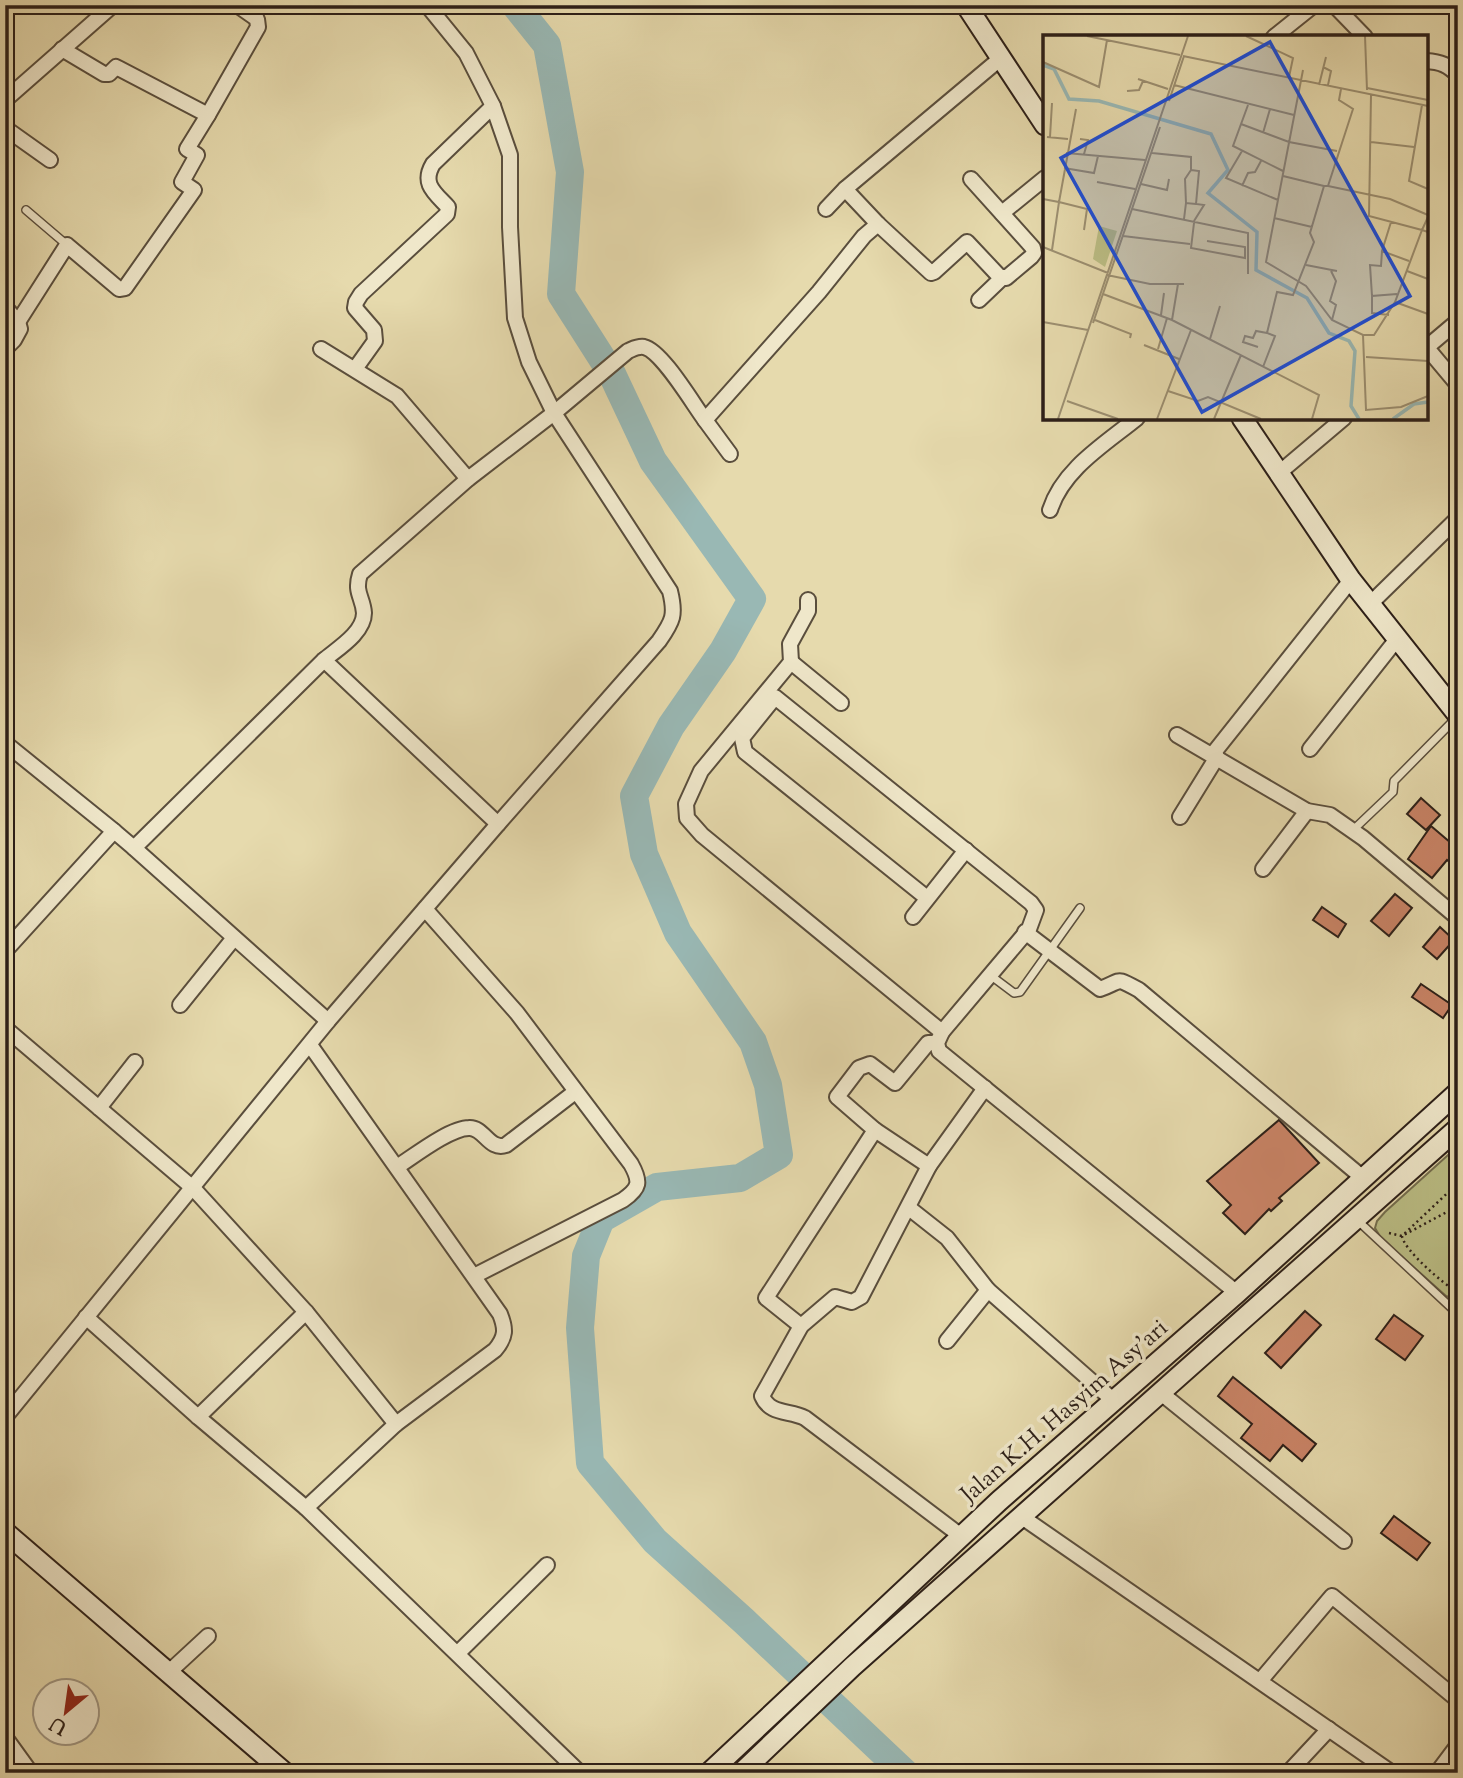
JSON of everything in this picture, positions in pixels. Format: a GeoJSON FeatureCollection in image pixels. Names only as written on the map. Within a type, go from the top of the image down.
{"type":"FeatureCollection","features":[{"type":"Feature","properties":{"kind":"main road"},"geometry":{"type":"LineString","coordinates":[[966,5],[1043,122]]}},
{"type":"Feature","properties":{"kind":"main road"},"geometry":{"type":"LineString","coordinates":[[1243,420],[1369,605],[1458,715]]}},
{"type":"Feature","properties":{"kind":"main road","name":"Jalan K.H. Hasyim Asy'ari"},"geometry":{"type":"LineString","coordinates":[[709,1773],[961,1536],[1237,1293],[1458,1092]]}},
{"type":"Feature","properties":{"kind":"main road","name":"Jalan K.H. Hasyim Asy'ari"},"geometry":{"type":"LineString","coordinates":[[741,1773],[852,1667],[1458,1128]]}},
{"type":"Feature","properties":{"kind":"main road"},"geometry":{"type":"LineString","coordinates":[[5,1532],[285,1773]]}},
{"type":"Feature","properties":{"kind":"street"},"geometry":{"type":"LineString","coordinates":[[18,322],[67,245],[119,289],[124,289],[194,190],[182,182],[197,155],[187,149],[259,24],[255,17],[236,5]]}},
{"type":"Feature","properties":{"kind":"street"},"geometry":{"type":"LineString","coordinates":[[5,1417],[328,1021],[670,626],[675,609],[670,591],[554,413],[529,362],[515,318],[510,227],[510,155],[493,106],[466,53],[427,5]]}},
{"type":"Feature","properties":{"kind":"street"},"geometry":{"type":"LineString","coordinates":[[1276,35],[1314,5]]}},
{"type":"Feature","properties":{"kind":"street"},"geometry":{"type":"LineString","coordinates":[[1334,5],[1363,35]]}},
{"type":"Feature","properties":{"kind":"street"},"geometry":{"type":"LineString","coordinates":[[5,100],[105,7]]}},
{"type":"Feature","properties":{"kind":"street"},"geometry":{"type":"LineString","coordinates":[[62,49],[104,74],[110,74],[117,68],[208,116]]}},
{"type":"Feature","properties":{"kind":"street"},"geometry":{"type":"LineString","coordinates":[[826,209],[845,189],[1001,58]]}},
{"type":"Feature","properties":{"kind":"street"},"geometry":{"type":"LineString","coordinates":[[1428,61],[1449,66],[1458,75]]}},
{"type":"Feature","properties":{"kind":"street"},"geometry":{"type":"LineString","coordinates":[[355,369],[375,341],[374,330],[355,308],[355,302],[447,214],[448,207],[427,182],[427,174],[433,164],[493,106]]}},
{"type":"Feature","properties":{"kind":"street"},"geometry":{"type":"LineString","coordinates":[[5,128],[50,160]]}},
{"type":"Feature","properties":{"kind":"street"},"geometry":{"type":"LineString","coordinates":[[971,179],[1033,248],[1034,253],[979,300]]}},
{"type":"Feature","properties":{"kind":"street"},"geometry":{"type":"LineString","coordinates":[[1002,213],[1043,180]]}},
{"type":"Feature","properties":{"kind":"street"},"geometry":{"type":"LineString","coordinates":[[845,189],[878,225],[931,273],[967,242],[1002,278]]}},
{"type":"Feature","properties":{"kind":"street"},"geometry":{"type":"LineString","coordinates":[[705,420],[819,292],[864,236],[878,225]]}},
{"type":"Feature","properties":{"kind":"street"},"geometry":{"type":"LineString","coordinates":[[5,307],[18,322],[19,332],[5,349]]}},
{"type":"Feature","properties":{"kind":"street"},"geometry":{"type":"LineString","coordinates":[[1428,346],[1458,321]]}},
{"type":"Feature","properties":{"kind":"street"},"geometry":{"type":"LineString","coordinates":[[134,848],[324,660],[353,635],[364,613],[356,586],[360,574],[468,479],[635,347],[646,347],[659,357],[730,454]]}},
{"type":"Feature","properties":{"kind":"street"},"geometry":{"type":"LineString","coordinates":[[321,349],[397,396],[468,479]]}},
{"type":"Feature","properties":{"kind":"street"},"geometry":{"type":"LineString","coordinates":[[1428,350],[1458,385]]}},
{"type":"Feature","properties":{"kind":"street"},"geometry":{"type":"LineString","coordinates":[[1050,510],[1055,496],[1073,471],[1135,420]]}},
{"type":"Feature","properties":{"kind":"street"},"geometry":{"type":"LineString","coordinates":[[1279,473],[1342,420]]}},
{"type":"Feature","properties":{"kind":"street"},"geometry":{"type":"LineString","coordinates":[[1369,605],[1458,518]]}},
{"type":"Feature","properties":{"kind":"street"},"geometry":{"type":"LineString","coordinates":[[1180,817],[1215,756],[1351,580]]}},
{"type":"Feature","properties":{"kind":"street"},"geometry":{"type":"LineString","coordinates":[[808,600],[808,611],[790,644],[791,662],[741,738],[745,752],[928,898]]}},
{"type":"Feature","properties":{"kind":"street"},"geometry":{"type":"LineString","coordinates":[[1310,749],[1397,639]]}},
{"type":"Feature","properties":{"kind":"street"},"geometry":{"type":"LineString","coordinates":[[324,660],[498,824]]}},
{"type":"Feature","properties":{"kind":"street"},"geometry":{"type":"LineString","coordinates":[[791,662],[841,703]]}},
{"type":"Feature","properties":{"kind":"street"},"geometry":{"type":"LineString","coordinates":[[771,694],[966,850],[1036,910],[1035,917],[1025,932],[939,1038],[929,1043],[895,1083],[870,1064],[859,1068],[836,1097],[875,1130],[929,1166]]}},
{"type":"Feature","properties":{"kind":"street"},"geometry":{"type":"LineString","coordinates":[[771,694],[701,771],[686,804],[687,818],[702,835],[939,1038],[939,1051],[1237,1293]]}},
{"type":"Feature","properties":{"kind":"street"},"geometry":{"type":"LineString","coordinates":[[1177,735],[1307,811],[1330,816],[1458,918]]}},
{"type":"Feature","properties":{"kind":"street"},"geometry":{"type":"LineString","coordinates":[[5,743],[134,848],[328,1021]]}},
{"type":"Feature","properties":{"kind":"street"},"geometry":{"type":"LineString","coordinates":[[1263,869],[1307,811]]}},
{"type":"Feature","properties":{"kind":"street"},"geometry":{"type":"LineString","coordinates":[[5,951],[114,831]]}},
{"type":"Feature","properties":{"kind":"street"},"geometry":{"type":"LineString","coordinates":[[913,917],[966,850]]}},
{"type":"Feature","properties":{"kind":"street"},"geometry":{"type":"LineString","coordinates":[[425,909],[517,1013],[638,1177],[634,1193],[474,1276]]}},
{"type":"Feature","properties":{"kind":"street"},"geometry":{"type":"LineString","coordinates":[[1025,932],[1100,989],[1122,980],[1139,990],[1363,1178]]}},
{"type":"Feature","properties":{"kind":"street"},"geometry":{"type":"LineString","coordinates":[[180,1005],[234,938]]}},
{"type":"Feature","properties":{"kind":"street"},"geometry":{"type":"LineString","coordinates":[[5,1028],[193,1188],[306,1312],[396,1424]]}},
{"type":"Feature","properties":{"kind":"street"},"geometry":{"type":"LineString","coordinates":[[306,1508],[396,1424],[495,1350],[503,1340],[506,1328],[500,1314],[474,1276],[310,1045]]}},
{"type":"Feature","properties":{"kind":"street"},"geometry":{"type":"LineString","coordinates":[[99,1108],[135,1062]]}},
{"type":"Feature","properties":{"kind":"street"},"geometry":{"type":"LineString","coordinates":[[961,1536],[805,1418],[794,1412],[781,1413],[765,1404],[762,1396],[801,1326],[835,1297],[852,1302],[862,1297],[929,1166],[985,1088]]}},
{"type":"Feature","properties":{"kind":"street"},"geometry":{"type":"LineString","coordinates":[[397,1167],[454,1132],[468,1128],[475,1129],[494,1145],[506,1145],[575,1092]]}},
{"type":"Feature","properties":{"kind":"street"},"geometry":{"type":"LineString","coordinates":[[801,1326],[766,1298],[875,1130]]}},
{"type":"Feature","properties":{"kind":"street"},"geometry":{"type":"LineString","coordinates":[[909,1208],[947,1238],[988,1290],[1114,1401]]}},
{"type":"Feature","properties":{"kind":"street"},"geometry":{"type":"LineString","coordinates":[[947,1341],[988,1290]]}},
{"type":"Feature","properties":{"kind":"street"},"geometry":{"type":"LineString","coordinates":[[198,1417],[306,1312]]}},
{"type":"Feature","properties":{"kind":"street"},"geometry":{"type":"LineString","coordinates":[[86,1317],[306,1508],[580,1773]]}},
{"type":"Feature","properties":{"kind":"street"},"geometry":{"type":"LineString","coordinates":[[1161,1393],[1344,1541]]}},
{"type":"Feature","properties":{"kind":"street"},"geometry":{"type":"LineString","coordinates":[[1022,1517],[1392,1773]]}},
{"type":"Feature","properties":{"kind":"street"},"geometry":{"type":"LineString","coordinates":[[458,1653],[547,1565]]}},
{"type":"Feature","properties":{"kind":"street"},"geometry":{"type":"LineString","coordinates":[[1260,1681],[1332,1596],[1458,1700]]}},
{"type":"Feature","properties":{"kind":"street"},"geometry":{"type":"LineString","coordinates":[[168,1673],[208,1636]]}},
{"type":"Feature","properties":{"kind":"street"},"geometry":{"type":"LineString","coordinates":[[1289,1773],[1329,1729]]}},
{"type":"Feature","properties":{"kind":"street"},"geometry":{"type":"LineString","coordinates":[[5,1737],[31,1773]]}},
{"type":"Feature","properties":{"kind":"street"},"geometry":{"type":"LineString","coordinates":[[1437,1773],[1458,1745]]}},
{"type":"Feature","properties":{"kind":"lane"},"geometry":{"type":"LineString","coordinates":[[26,210],[67,245]]}},
{"type":"Feature","properties":{"kind":"lane"},"geometry":{"type":"LineString","coordinates":[[1352,831],[1393,792],[1394,781],[1458,715]]}},
{"type":"Feature","properties":{"kind":"lane"},"geometry":{"type":"LineString","coordinates":[[990,975],[1017,994],[1051,952],[1080,908]]}},
{"type":"Feature","properties":{"kind":"lane"},"geometry":{"type":"LineString","coordinates":[[1356,1219],[1458,1314]]}},
{"type":"Feature","properties":{"kind":"path"},"geometry":{"type":"LineString","coordinates":[[1402,1236],[1458,1183]]}},
{"type":"Feature","properties":{"kind":"path"},"geometry":{"type":"LineString","coordinates":[[1402,1236],[1458,1206]]}},
{"type":"Feature","properties":{"kind":"path"},"geometry":{"type":"LineString","coordinates":[[1402,1236],[1403,1242],[1412,1252],[1458,1292]]}},
{"type":"Feature","properties":{"kind":"green space"},"geometry":{"type":"Polygon","coordinates":[[[1458,1146],[1458,1300],[1446,1296],[1381,1238],[1375,1228],[1385,1212],[1458,1146]]]}},
{"type":"Feature","properties":{"kind":"building"},"geometry":{"type":"Polygon","coordinates":[[[1421,798],[1440,815],[1426,830],[1407,814],[1421,798]]]}},
{"type":"Feature","properties":{"kind":"building"},"geometry":{"type":"Polygon","coordinates":[[[1431,826],[1458,849],[1458,869],[1447,860],[1432,878],[1408,859],[1431,826]]]}},
{"type":"Feature","properties":{"kind":"building"},"geometry":{"type":"Polygon","coordinates":[[[1395,894],[1412,908],[1389,936],[1371,921],[1395,894]]]}},
{"type":"Feature","properties":{"kind":"building"},"geometry":{"type":"Polygon","coordinates":[[[1322,907],[1346,924],[1338,937],[1313,920],[1322,907]]]}},
{"type":"Feature","properties":{"kind":"building"},"geometry":{"type":"Polygon","coordinates":[[[1440,927],[1454,940],[1437,959],[1423,947],[1440,927]]]}},
{"type":"Feature","properties":{"kind":"building"},"geometry":{"type":"Polygon","coordinates":[[[1421,984],[1452,1005],[1443,1018],[1412,997],[1421,984]]]}},
{"type":"Feature","properties":{"kind":"building"},"geometry":{"type":"Polygon","coordinates":[[[1279,1120],[1319,1163],[1279,1198],[1282,1201],[1271,1211],[1269,1209],[1245,1234],[1223,1213],[1231,1205],[1207,1181],[1279,1120]]]}},
{"type":"Feature","properties":{"kind":"building"},"geometry":{"type":"Polygon","coordinates":[[[1305,1311],[1321,1325],[1281,1368],[1265,1353],[1305,1311]]]}},
{"type":"Feature","properties":{"kind":"building"},"geometry":{"type":"Polygon","coordinates":[[[1394,1315],[1423,1336],[1405,1360],[1376,1339],[1394,1315]]]}},
{"type":"Feature","properties":{"kind":"building"},"geometry":{"type":"Polygon","coordinates":[[[1233,1377],[1316,1444],[1302,1461],[1283,1445],[1270,1461],[1241,1438],[1252,1424],[1218,1396],[1233,1377]]]}},
{"type":"Feature","properties":{"kind":"building"},"geometry":{"type":"Polygon","coordinates":[[[1394,1516],[1430,1543],[1417,1560],[1381,1533],[1394,1516]]]}},
{"type":"Feature","properties":{"kind":"waterway"},"geometry":{"type":"LineString","coordinates":[[515,5],[547,45],[570,172],[561,294],[612,374],[653,461],[752,599],[723,651],[671,726],[634,796],[644,854],[678,933],[753,1042],[768,1085],[779,1155],[740,1178],[657,1187],[601,1219],[586,1256],[580,1328],[590,1463],[655,1541],[905,1773]]}}]}
